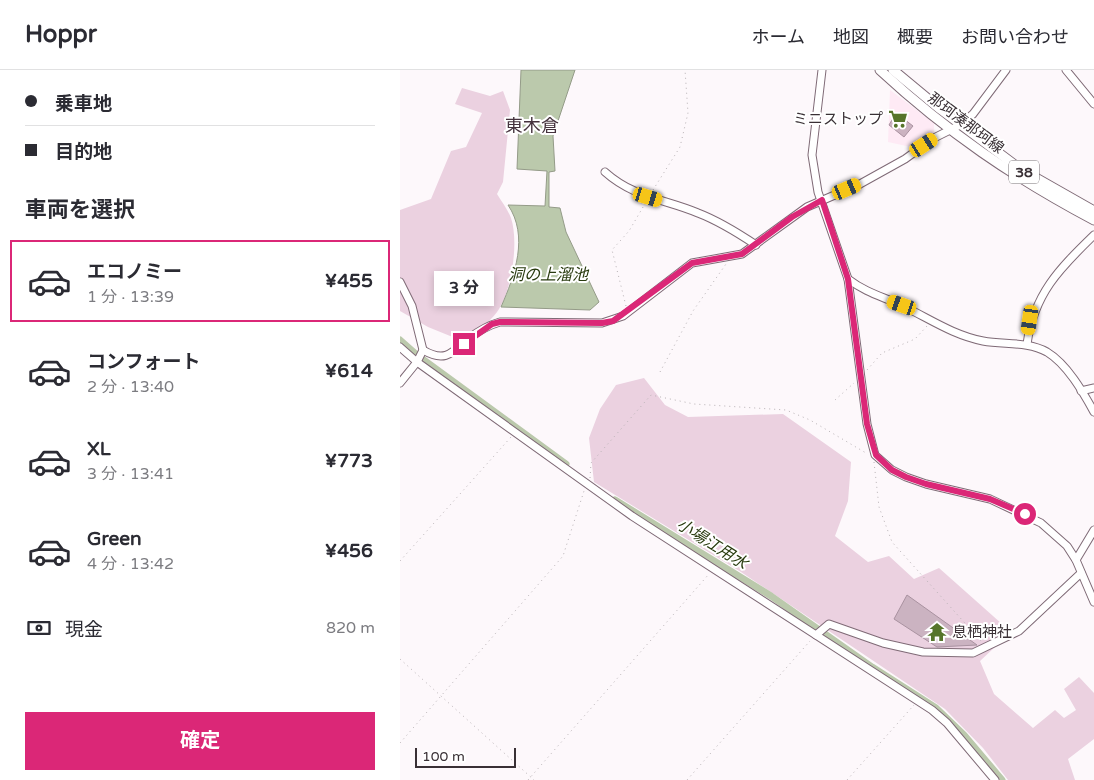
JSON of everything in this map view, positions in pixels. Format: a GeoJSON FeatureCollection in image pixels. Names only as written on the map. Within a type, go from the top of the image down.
{"type":"FeatureCollection","features":[{"type":"Feature","properties":{"kind":"main road","name":"那珂湊那珂線"},"geometry":{"type":"LineString","coordinates":[[880,70],[950,130],[1015,176],[1094,220]]}},
{"type":"Feature","properties":{"kind":"main road","name":"那珂湊那珂線"},"geometry":{"type":"LineString","coordinates":[[893,70],[960,125],[1020,169],[1094,211]]}},
{"type":"Feature","properties":{"kind":"street"},"geometry":{"type":"LineString","coordinates":[[822,70],[812,155],[822,200],[848,279],[867,424],[876,455],[883,463],[906,477],[926,484],[990,499],[1025,514],[1058,537],[1076,560],[1094,602]]}},
{"type":"Feature","properties":{"kind":"street"},"geometry":{"type":"LineString","coordinates":[[420,357],[442,357],[453,352],[492,324],[500,322],[577,324],[613,321],[692,263],[742,254],[792,217],[822,200],[860,184],[960,125],[973,114],[1006,70]]}},
{"type":"Feature","properties":{"kind":"street"},"geometry":{"type":"LineString","coordinates":[[1066,70],[1094,104]]}},
{"type":"Feature","properties":{"kind":"street"},"geometry":{"type":"LineString","coordinates":[[605,172],[616,182],[648,198],[698,213],[756,245]]}},
{"type":"Feature","properties":{"kind":"street"},"geometry":{"type":"LineString","coordinates":[[1027,344],[1030,320],[1047,288],[1066,262],[1094,235]]}},
{"type":"Feature","properties":{"kind":"street"},"geometry":{"type":"LineString","coordinates":[[848,279],[865,291],[902,305],[954,333],[978,340],[1027,344],[1048,352],[1066,370],[1094,412]]}},
{"type":"Feature","properties":{"kind":"street"},"geometry":{"type":"LineString","coordinates":[[400,282],[412,306],[420,357],[400,383]]}},
{"type":"Feature","properties":{"kind":"street"},"geometry":{"type":"LineString","coordinates":[[400,347],[420,357],[515,433],[715,568],[819,632],[866,670],[918,701],[946,723],[995,780]]}},
{"type":"Feature","properties":{"kind":"street"},"geometry":{"type":"LineString","coordinates":[[1081,391],[1094,388]]}},
{"type":"Feature","properties":{"kind":"street"},"geometry":{"type":"LineString","coordinates":[[1076,560],[1094,530]]}},
{"type":"Feature","properties":{"kind":"street"},"geometry":{"type":"LineString","coordinates":[[819,632],[829,624],[883,643],[923,652],[973,653],[1019,631],[1082,573]]}},
{"type":"Feature","properties":{"kind":"path"},"geometry":{"type":"LineString","coordinates":[[660,372],[693,311],[731,257]]}},
{"type":"Feature","properties":{"kind":"path"},"geometry":{"type":"LineString","coordinates":[[835,400],[882,354],[915,339],[931,321]]}},
{"type":"Feature","properties":{"kind":"path"},"geometry":{"type":"LineString","coordinates":[[400,743],[563,556],[588,482],[590,463],[651,395],[694,404],[786,410],[810,420],[873,457],[879,507],[892,542],[987,647]]}},
{"type":"Feature","properties":{"kind":"path"},"geometry":{"type":"LineString","coordinates":[[400,562],[515,433]]}},
{"type":"Feature","properties":{"kind":"path"},"geometry":{"type":"LineString","coordinates":[[528,780],[715,568]]}},
{"type":"Feature","properties":{"kind":"path"},"geometry":{"type":"LineString","coordinates":[[688,780],[819,632]]}},
{"type":"Feature","properties":{"kind":"path"},"geometry":{"type":"LineString","coordinates":[[400,659],[534,780]]}},
{"type":"Feature","properties":{"kind":"path"},"geometry":{"type":"LineString","coordinates":[[848,780],[918,701]]}},
{"type":"Feature","properties":{"kind":"shaded area"},"geometry":{"type":"Polygon","coordinates":[[[462,88],[490,96],[503,91],[510,110],[503,182],[497,194],[511,218],[514,253],[507,292],[497,312],[480,328],[460,340],[428,327],[400,311],[400,210],[431,199],[451,151],[466,147],[482,113],[455,104],[462,88]]]}},
{"type":"Feature","properties":{"kind":"shaded area"},"geometry":{"type":"Polygon","coordinates":[[[890,90],[934,123],[934,133],[911,147],[888,142],[890,90]]]}},
{"type":"Feature","properties":{"kind":"shaded area"},"geometry":{"type":"Polygon","coordinates":[[[644,378],[665,405],[688,417],[783,414],[851,462],[848,501],[835,536],[868,562],[889,556],[914,579],[939,568],[1011,632],[980,661],[994,694],[1033,728],[1055,710],[1064,718],[1076,710],[1064,689],[1079,677],[1094,693],[1094,739],[1068,759],[1075,780],[1008,780],[983,748],[945,709],[741,572],[594,482],[589,438],[600,409],[616,385],[644,378]]]}},
{"type":"Feature","properties":{"kind":"water","name":"洞の上溜池"},"geometry":{"type":"Polygon","coordinates":[[[521,70],[575,70],[553,136],[555,171],[549,172],[549,207],[560,208],[566,232],[599,302],[590,310],[501,307],[515,269],[519,242],[518,230],[508,205],[545,206],[547,171],[517,169],[521,70]]]}},
{"type":"Feature","properties":{"kind":"building","name":"ミニストップ"},"geometry":{"type":"Polygon","coordinates":[[[896,113],[913,126],[904,137],[889,125],[896,113]]]}},
{"type":"Feature","properties":{"kind":"building","name":"息栖神社"},"geometry":{"type":"Polygon","coordinates":[[[907,595],[977,645],[937,647],[894,619],[907,595]]]}},
{"type":"Feature","properties":{"kind":"waterway","name":"小場江用水"},"geometry":{"type":"LineString","coordinates":[[400,340],[417,355],[566,464]]}},
{"type":"Feature","properties":{"kind":"waterway","name":"小場江用水"},"geometry":{"type":"LineString","coordinates":[[615,500],[771,596],[872,667],[936,708],[964,735],[1002,780]]}},
{"type":"Feature","properties":{"kind":"place","name":"ミニストップ"},"geometry":{"type":"Point","coordinates":[898,119]}},
{"type":"Feature","properties":{"kind":"place","name":"息栖神社"},"geometry":{"type":"Point","coordinates":[937,632]}},
{"type":"Feature","properties":{"kind":"district","name":"東木倉"},"geometry":{"type":"Point","coordinates":[532,126]}},
{"type":"Feature","properties":{"kind":"route"},"geometry":{"type":"LineString","coordinates":[[464,344],[492,324],[500,322],[521,321],[569,324],[613,321],[623,316],[697,260],[731,257],[742,254],[792,217],[822,200],[848,279],[862,370],[867,424],[876,455],[892,470],[906,477],[926,484],[990,499],[1025,514]]}}]}
